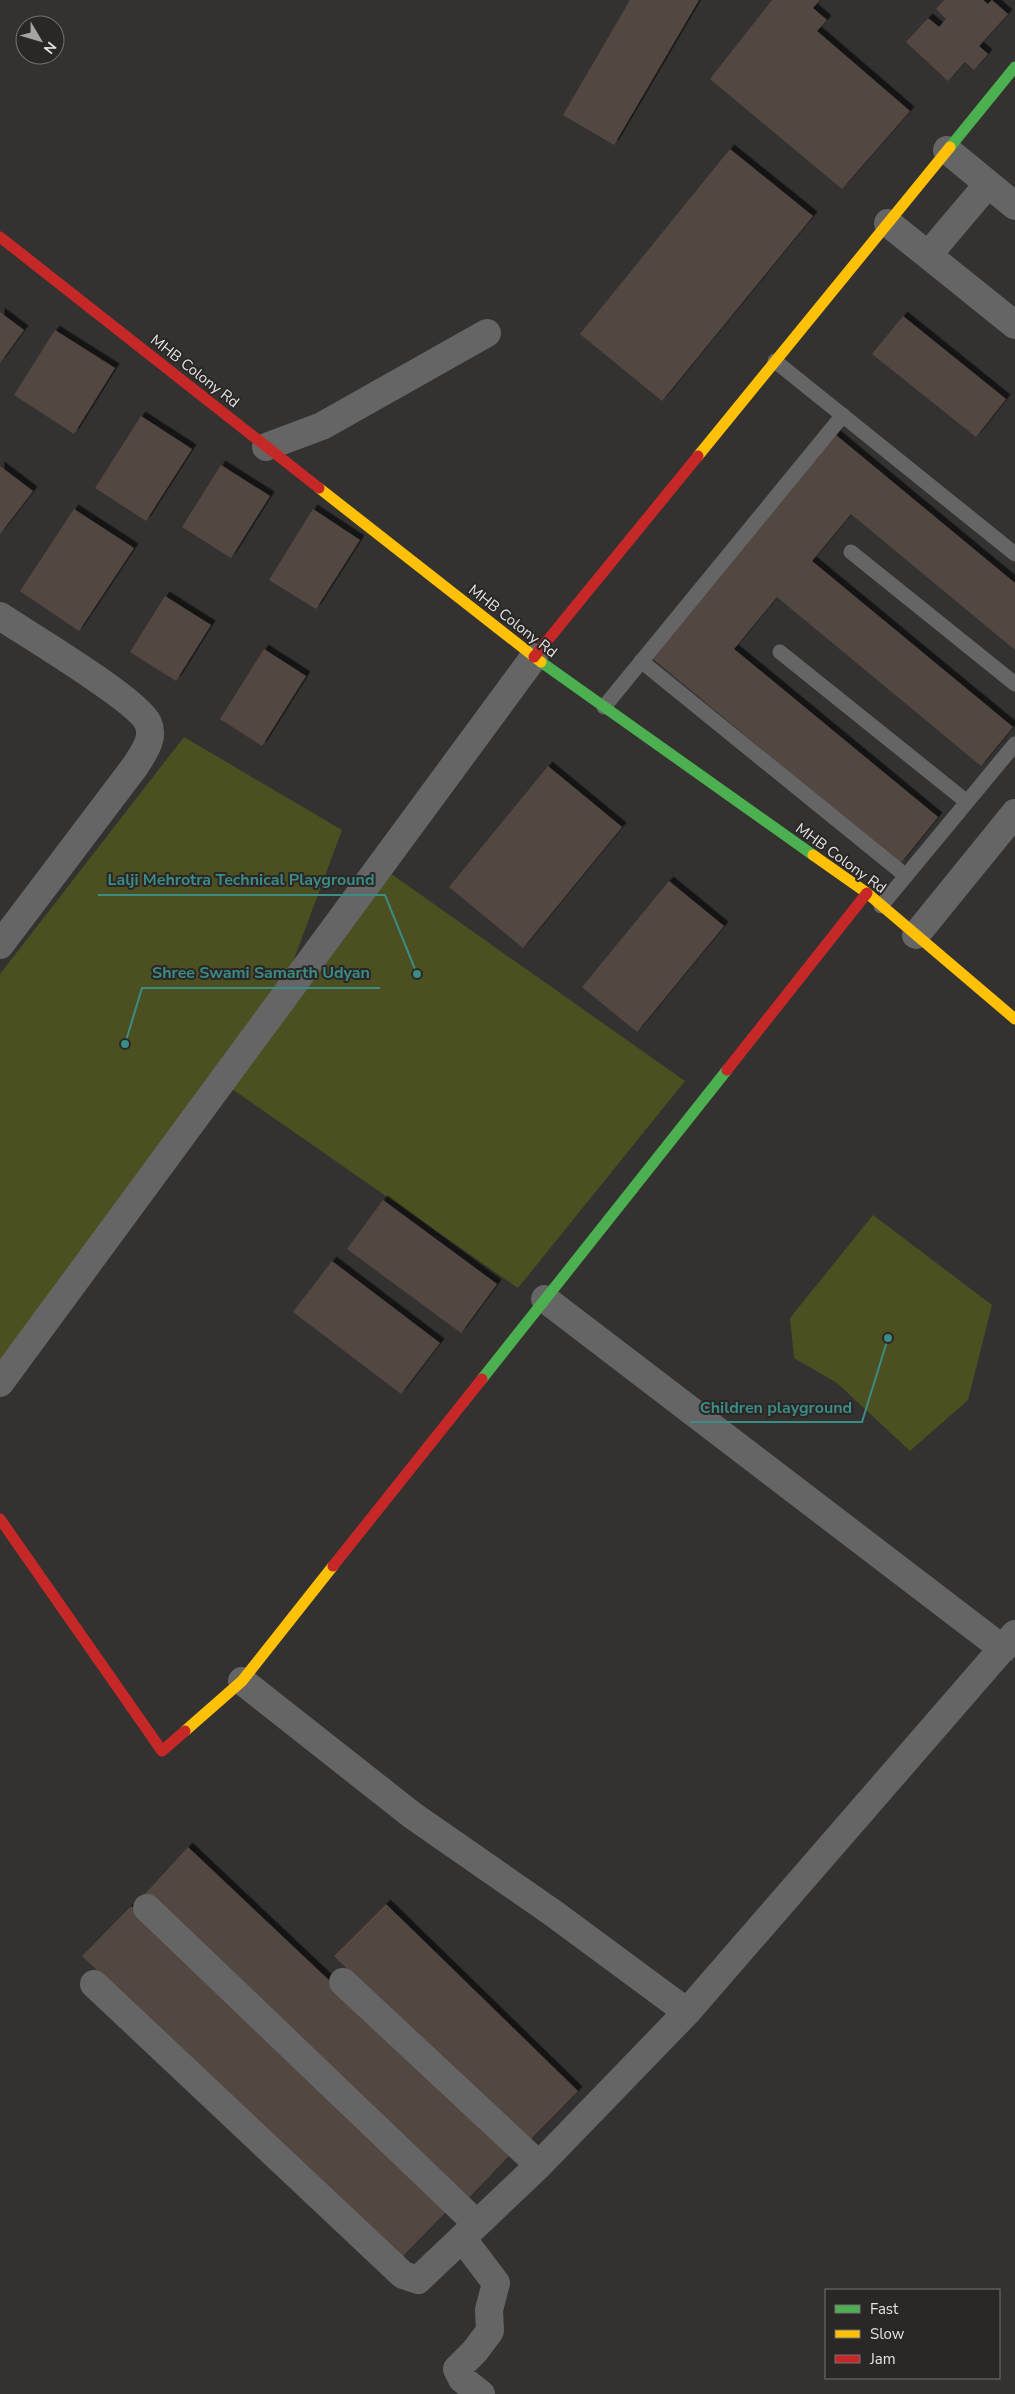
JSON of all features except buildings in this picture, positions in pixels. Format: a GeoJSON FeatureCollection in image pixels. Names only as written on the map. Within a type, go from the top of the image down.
{"type":"FeatureCollection","features":[{"type":"Feature","properties":{"kind":"street"},"geometry":{"type":"LineString","coordinates":[[0,1383],[534,657],[1015,67]]}},
{"type":"Feature","properties":{"kind":"street"},"geometry":{"type":"LineString","coordinates":[[947,150],[1015,206]]}},
{"type":"Feature","properties":{"kind":"street"},"geometry":{"type":"LineString","coordinates":[[928,255],[988,184]]}},
{"type":"Feature","properties":{"kind":"street"},"geometry":{"type":"LineString","coordinates":[[888,223],[1015,325]]}},
{"type":"Feature","properties":{"kind":"street","name":"MHB Colony Rd"},"geometry":{"type":"LineString","coordinates":[[0,237],[534,657],[867,893],[1015,1019]]}},
{"type":"Feature","properties":{"kind":"street"},"geometry":{"type":"LineString","coordinates":[[266,446],[322,426],[487,333]]}},
{"type":"Feature","properties":{"kind":"street"},"geometry":{"type":"LineString","coordinates":[[0,616],[89,674],[136,708],[148,722],[150,732],[148,746],[136,765],[0,945]]}},
{"type":"Feature","properties":{"kind":"street"},"geometry":{"type":"LineString","coordinates":[[916,935],[1015,813]]}},
{"type":"Feature","properties":{"kind":"street"},"geometry":{"type":"LineString","coordinates":[[0,1519],[162,1751],[242,1681],[867,893]]}},
{"type":"Feature","properties":{"kind":"street"},"geometry":{"type":"LineString","coordinates":[[94,1984],[403,2275],[418,2280],[539,2165],[687,2012],[1009,1641],[545,1299]]}},
{"type":"Feature","properties":{"kind":"street"},"geometry":{"type":"LineString","coordinates":[[242,1681],[412,1815],[553,1913],[687,2012]]}},
{"type":"Feature","properties":{"kind":"street"},"geometry":{"type":"LineString","coordinates":[[148,1908],[470,2231],[496,2283],[489,2310],[490,2331],[475,2351],[457,2369],[462,2379],[482,2394]]}},
{"type":"Feature","properties":{"kind":"street"},"geometry":{"type":"LineString","coordinates":[[343,1982],[539,2165]]}},
{"type":"Feature","properties":{"kind":"lane"},"geometry":{"type":"LineString","coordinates":[[775,361],[1015,554]]}},
{"type":"Feature","properties":{"kind":"lane"},"geometry":{"type":"LineString","coordinates":[[604,707],[843,415]]}},
{"type":"Feature","properties":{"kind":"lane"},"geometry":{"type":"LineString","coordinates":[[851,552],[1015,684]]}},
{"type":"Feature","properties":{"kind":"lane"},"geometry":{"type":"LineString","coordinates":[[780,652],[967,802]]}},
{"type":"Feature","properties":{"kind":"lane"},"geometry":{"type":"LineString","coordinates":[[641,661],[906,876]]}},
{"type":"Feature","properties":{"kind":"lane"},"geometry":{"type":"LineString","coordinates":[[881,906],[1015,744]]}},
{"type":"Feature","properties":{"kind":"green space"},"geometry":{"type":"Polygon","coordinates":[[[184,737],[342,830],[277,1005],[380,866],[685,1081],[518,1288],[222,1082],[0,1378],[0,974],[184,737]]]}},
{"type":"Feature","properties":{"kind":"green space"},"geometry":{"type":"Polygon","coordinates":[[[873,1215],[992,1305],[968,1400],[910,1451],[837,1383],[794,1358],[790,1318],[873,1215]]]}},
{"type":"Feature","properties":{"kind":"traffic: fast"},"geometry":{"type":"LineString","coordinates":[[950,147],[1015,67]]}},
{"type":"Feature","properties":{"kind":"traffic: fast"},"geometry":{"type":"LineString","coordinates":[[541,662],[813,855]]}},
{"type":"Feature","properties":{"kind":"traffic: fast"},"geometry":{"type":"LineString","coordinates":[[482,1379],[727,1070]]}},
{"type":"Feature","properties":{"kind":"traffic: slow"},"geometry":{"type":"LineString","coordinates":[[698,456],[950,147]]}},
{"type":"Feature","properties":{"kind":"traffic: slow"},"geometry":{"type":"LineString","coordinates":[[319,488],[541,662]]}},
{"type":"Feature","properties":{"kind":"traffic: slow"},"geometry":{"type":"LineString","coordinates":[[813,855],[867,893],[1015,1019]]}},
{"type":"Feature","properties":{"kind":"traffic: slow"},"geometry":{"type":"LineString","coordinates":[[185,1731],[242,1681],[333,1566]]}},
{"type":"Feature","properties":{"kind":"traffic: jam"},"geometry":{"type":"LineString","coordinates":[[0,237],[319,488]]}},
{"type":"Feature","properties":{"kind":"traffic: jam"},"geometry":{"type":"LineString","coordinates":[[534,657],[698,456]]}},
{"type":"Feature","properties":{"kind":"traffic: jam"},"geometry":{"type":"LineString","coordinates":[[727,1070],[867,893]]}},
{"type":"Feature","properties":{"kind":"traffic: jam"},"geometry":{"type":"LineString","coordinates":[[333,1566],[482,1379]]}},
{"type":"Feature","properties":{"kind":"traffic: jam"},"geometry":{"type":"LineString","coordinates":[[0,1519],[162,1751],[185,1731]]}},
{"type":"Feature","properties":{"kind":"place","name":"Lalji Mehrotra Technical Playground"},"geometry":{"type":"Point","coordinates":[417,974]}},
{"type":"Feature","properties":{"kind":"place","name":"Shree Swami Samarth Udyan"},"geometry":{"type":"Point","coordinates":[125,1044]}},
{"type":"Feature","properties":{"kind":"place","name":"Children playground"},"geometry":{"type":"Point","coordinates":[888,1338]}}]}
